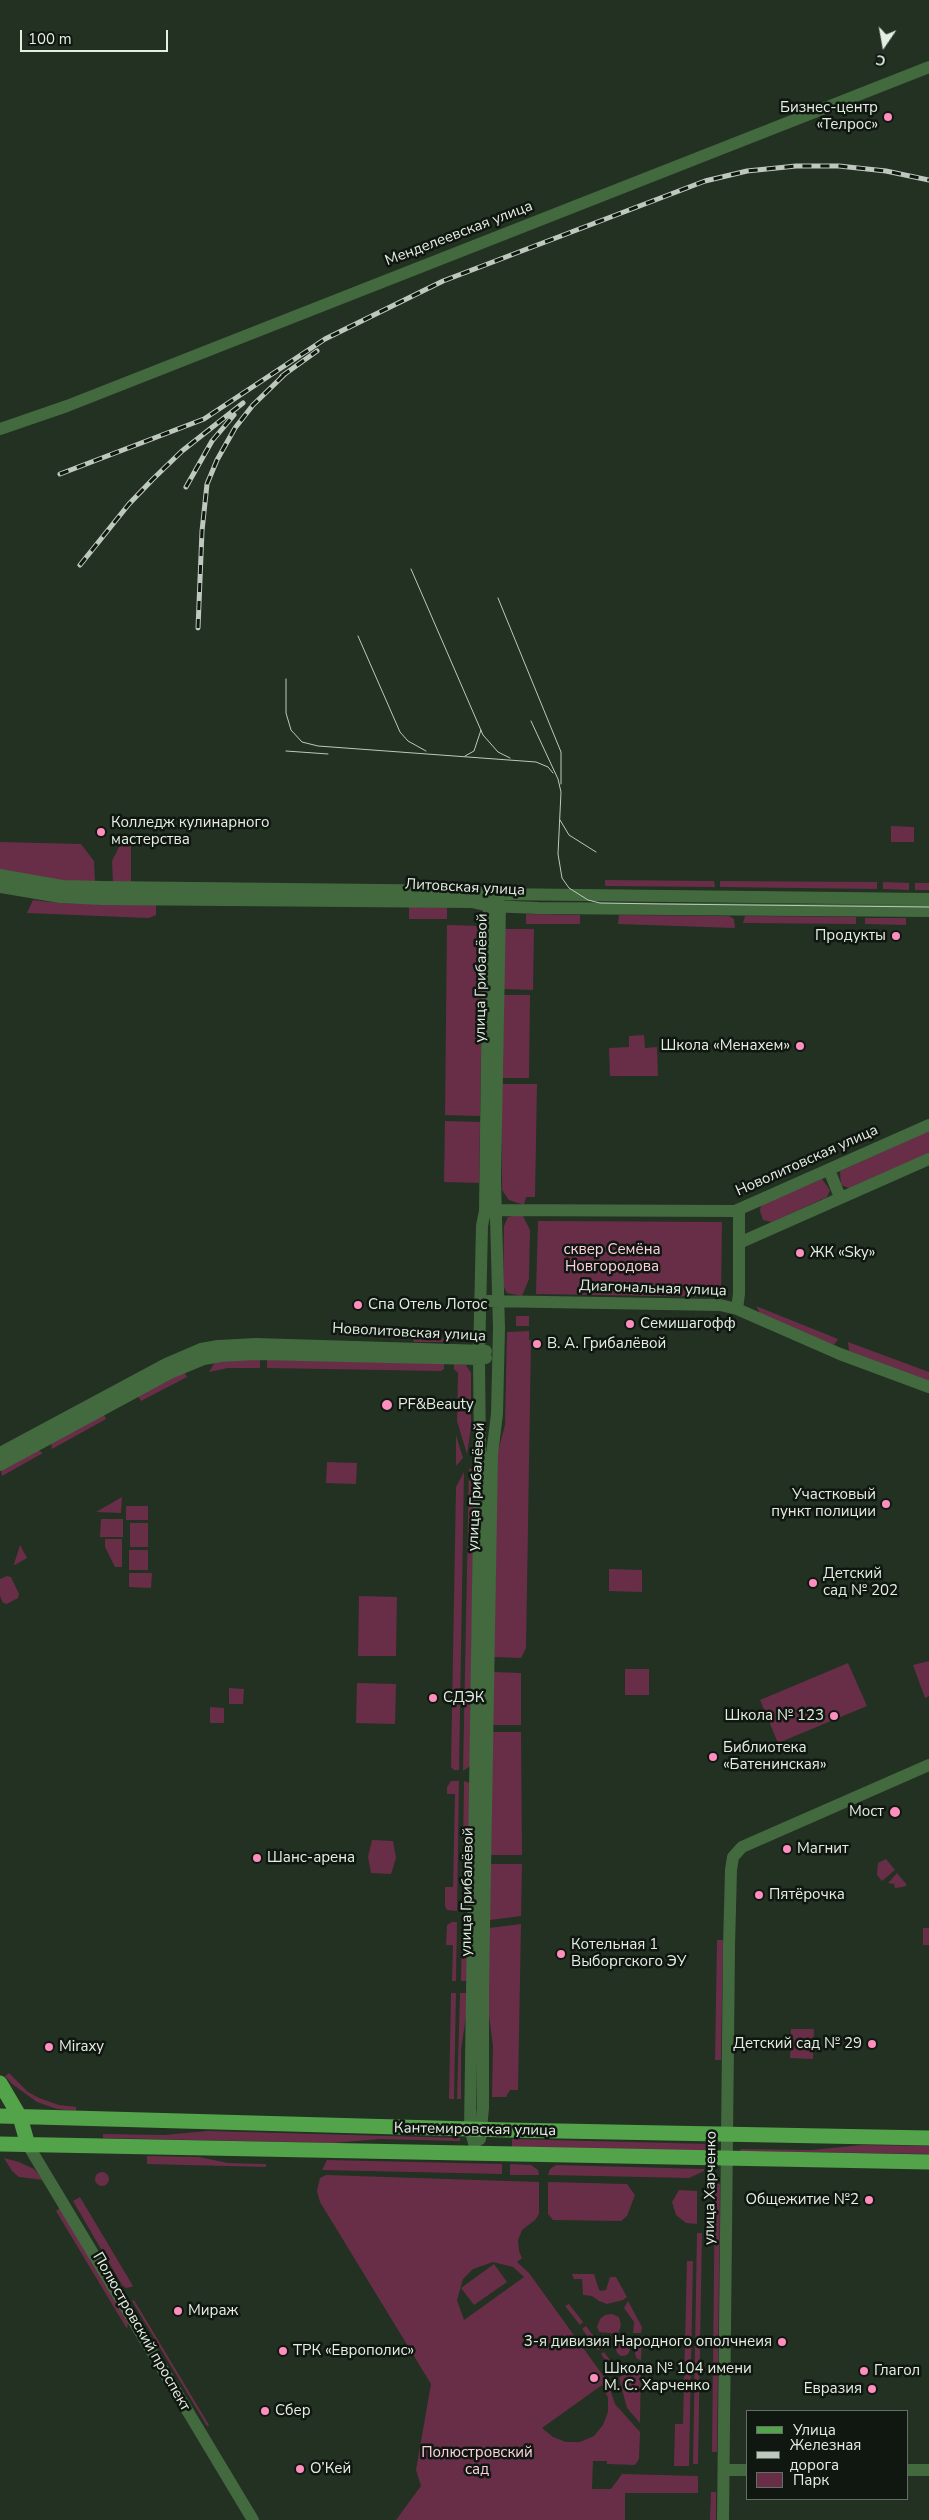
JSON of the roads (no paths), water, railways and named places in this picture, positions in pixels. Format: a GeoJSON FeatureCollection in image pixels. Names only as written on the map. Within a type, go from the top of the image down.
{"type":"FeatureCollection","features":[{"type":"Feature","properties":{"kind":"main road","name":"Полюстровский проспект"},"geometry":{"type":"LineString","coordinates":[[0,2084],[7,2115],[28,2145]]}},
{"type":"Feature","properties":{"kind":"main road","name":"Кантемировская улица"},"geometry":{"type":"LineString","coordinates":[[7,2115],[476,2130],[929,2138]]}},
{"type":"Feature","properties":{"kind":"main road","name":"Кантемировская улица"},"geometry":{"type":"LineString","coordinates":[[0,2144],[929,2162]]}},
{"type":"Feature","properties":{"kind":"street","name":"Менделеевская улица"},"geometry":{"type":"LineString","coordinates":[[0,429],[66,406],[929,67]]}},
{"type":"Feature","properties":{"kind":"street","name":"Литовская улица"},"geometry":{"type":"LineString","coordinates":[[0,875],[62,886],[472,891],[495,902],[929,911]]}},
{"type":"Feature","properties":{"kind":"street","name":"Литовская улица"},"geometry":{"type":"LineString","coordinates":[[0,887],[60,897],[472,902],[929,899]]}},
{"type":"Feature","properties":{"kind":"street","name":"улица Грибалёвой"},"geometry":{"type":"LineString","coordinates":[[476,2130],[492,1454],[496,1414],[498,1354],[491,1210],[495,902]]}},
{"type":"Feature","properties":{"kind":"street","name":"Новолитовская улица"},"geometry":{"type":"LineString","coordinates":[[491,1210],[723,1212],[739,1209],[929,1125]]}},
{"type":"Feature","properties":{"kind":"street"},"geometry":{"type":"LineString","coordinates":[[739,1243],[929,1158]]}},
{"type":"Feature","properties":{"kind":"street"},"geometry":{"type":"LineString","coordinates":[[829,1170],[840,1197]]}},
{"type":"Feature","properties":{"kind":"street"},"geometry":{"type":"LineString","coordinates":[[737,1309],[739,1209]]}},
{"type":"Feature","properties":{"kind":"street","name":"улица Грибалёвой"},"geometry":{"type":"LineString","coordinates":[[477,2153],[480,1354],[482,1226],[491,1210]]}},
{"type":"Feature","properties":{"kind":"street","name":"Диагональная улица"},"geometry":{"type":"LineString","coordinates":[[481,1301],[720,1305],[737,1309],[840,1354],[929,1387]]}},
{"type":"Feature","properties":{"kind":"street","name":"Новолитовская улица"},"geometry":{"type":"LineString","coordinates":[[0,1452],[166,1364],[201,1349],[256,1344],[480,1354]]}},
{"type":"Feature","properties":{"kind":"street","name":"Новолитовская улица"},"geometry":{"type":"LineString","coordinates":[[0,1465],[170,1373],[187,1365],[220,1356],[256,1354],[498,1354]]}},
{"type":"Feature","properties":{"kind":"street","name":"улица Харченко"},"geometry":{"type":"LineString","coordinates":[[723,2520],[731,1870],[733,1857],[742,1847],[929,1766]]}},
{"type":"Feature","properties":{"kind":"street","name":"Полюстровский проспект"},"geometry":{"type":"LineString","coordinates":[[28,2145],[253,2520]]}},
{"type":"Feature","properties":{"kind":"street"},"geometry":{"type":"LineString","coordinates":[[724,2470],[746,2470]]}},
{"type":"Feature","properties":{"kind":"street"},"geometry":{"type":"LineString","coordinates":[[909,2470],[929,2470]]}},
{"type":"Feature","properties":{"kind":"tram line"},"geometry":{"type":"LineString","coordinates":[[411,569],[483,735],[498,752],[510,758]]}},
{"type":"Feature","properties":{"kind":"tram line"},"geometry":{"type":"LineString","coordinates":[[498,598],[561,752],[561,784]]}},
{"type":"Feature","properties":{"kind":"tram line"},"geometry":{"type":"LineString","coordinates":[[358,636],[400,732],[408,741],[426,751]]}},
{"type":"Feature","properties":{"kind":"tram line"},"geometry":{"type":"LineString","coordinates":[[286,679],[286,713],[291,730],[302,742],[318,746],[536,762],[548,767],[553,773]]}},
{"type":"Feature","properties":{"kind":"tram line"},"geometry":{"type":"LineString","coordinates":[[531,721],[558,779],[561,792],[558,854],[562,878],[569,888],[588,900],[600,903],[929,907]]}},
{"type":"Feature","properties":{"kind":"tram line"},"geometry":{"type":"LineString","coordinates":[[465,756],[474,751],[481,730]]}},
{"type":"Feature","properties":{"kind":"tram line"},"geometry":{"type":"LineString","coordinates":[[286,751],[328,754]]}},
{"type":"Feature","properties":{"kind":"tram line"},"geometry":{"type":"LineString","coordinates":[[560,820],[569,835],[596,852]]}},
{"type":"Feature","properties":{"kind":"railway"},"geometry":{"type":"LineString","coordinates":[[60,474],[204,419],[325,339],[443,281],[705,181],[747,171],[796,166],[839,166],[886,171],[929,180]]}},
{"type":"Feature","properties":{"kind":"railway"},"geometry":{"type":"LineString","coordinates":[[282,376],[317,351]]}},
{"type":"Feature","properties":{"kind":"railway"},"geometry":{"type":"LineString","coordinates":[[198,628],[202,531],[207,484],[217,460],[235,428],[253,405],[286,373]]}},
{"type":"Feature","properties":{"kind":"railway"},"geometry":{"type":"LineString","coordinates":[[80,565],[129,504],[153,479],[182,451],[243,403]]}},
{"type":"Feature","properties":{"kind":"railway"},"geometry":{"type":"LineString","coordinates":[[186,487],[212,441],[234,415]]}},
{"type":"Feature","properties":{"kind":"place","name":"Бизнес-центр «Телрос»"},"geometry":{"type":"Point","coordinates":[888,117]}},
{"type":"Feature","properties":{"kind":"place","name":"Колледж кулинарного мастерства"},"geometry":{"type":"Point","coordinates":[101,832]}},
{"type":"Feature","properties":{"kind":"place","name":"Продукты"},"geometry":{"type":"Point","coordinates":[896,936]}},
{"type":"Feature","properties":{"kind":"place","name":"Школа «Менахем»"},"geometry":{"type":"Point","coordinates":[800,1046]}},
{"type":"Feature","properties":{"kind":"place","name":"ЖК «Sky»"},"geometry":{"type":"Point","coordinates":[800,1253]}},
{"type":"Feature","properties":{"kind":"place","name":"Спа Отель Лотос"},"geometry":{"type":"Point","coordinates":[358,1305]}},
{"type":"Feature","properties":{"kind":"place","name":"Семишагофф"},"geometry":{"type":"Point","coordinates":[630,1324]}},
{"type":"Feature","properties":{"kind":"place","name":"В. А. Грибалёвой"},"geometry":{"type":"Point","coordinates":[537,1344]}},
{"type":"Feature","properties":{"kind":"place","name":"PF&Beauty"},"geometry":{"type":"Point","coordinates":[387,1405]}},
{"type":"Feature","properties":{"kind":"place","name":"Участковый пункт полиции"},"geometry":{"type":"Point","coordinates":[886,1504]}},
{"type":"Feature","properties":{"kind":"place","name":"Детский сад № 202"},"geometry":{"type":"Point","coordinates":[813,1583]}},
{"type":"Feature","properties":{"kind":"place","name":"СДЭК"},"geometry":{"type":"Point","coordinates":[433,1698]}},
{"type":"Feature","properties":{"kind":"place","name":"Школа № 123"},"geometry":{"type":"Point","coordinates":[834,1716]}},
{"type":"Feature","properties":{"kind":"place","name":"Библиотека «Батенинская»"},"geometry":{"type":"Point","coordinates":[713,1757]}},
{"type":"Feature","properties":{"kind":"place","name":"Мост"},"geometry":{"type":"Point","coordinates":[895,1812]}},
{"type":"Feature","properties":{"kind":"place","name":"Магнит"},"geometry":{"type":"Point","coordinates":[787,1849]}},
{"type":"Feature","properties":{"kind":"place","name":"Шанс-арена"},"geometry":{"type":"Point","coordinates":[257,1858]}},
{"type":"Feature","properties":{"kind":"place","name":"Пятёрочка"},"geometry":{"type":"Point","coordinates":[759,1895]}},
{"type":"Feature","properties":{"kind":"place","name":"Котельная 1 Выборгского ЭУ"},"geometry":{"type":"Point","coordinates":[561,1954]}},
{"type":"Feature","properties":{"kind":"place","name":"Детский сад № 29"},"geometry":{"type":"Point","coordinates":[872,2044]}},
{"type":"Feature","properties":{"kind":"place","name":"Miraxy"},"geometry":{"type":"Point","coordinates":[49,2047]}},
{"type":"Feature","properties":{"kind":"place","name":"Общежитие №2"},"geometry":{"type":"Point","coordinates":[869,2200]}},
{"type":"Feature","properties":{"kind":"place","name":"Мираж"},"geometry":{"type":"Point","coordinates":[178,2311]}},
{"type":"Feature","properties":{"kind":"place","name":"3-я дивизия Народного ополчнеия"},"geometry":{"type":"Point","coordinates":[782,2342]}},
{"type":"Feature","properties":{"kind":"place","name":"ТРК «Европолис»"},"geometry":{"type":"Point","coordinates":[283,2351]}},
{"type":"Feature","properties":{"kind":"place","name":"Глагол"},"geometry":{"type":"Point","coordinates":[864,2371]}},
{"type":"Feature","properties":{"kind":"place","name":"Школа № 104 имени М. С. Харченко"},"geometry":{"type":"Point","coordinates":[594,2378]}},
{"type":"Feature","properties":{"kind":"place","name":"Евразия"},"geometry":{"type":"Point","coordinates":[872,2389]}},
{"type":"Feature","properties":{"kind":"place","name":"Сбер"},"geometry":{"type":"Point","coordinates":[265,2411]}},
{"type":"Feature","properties":{"kind":"place","name":"О’Кей"},"geometry":{"type":"Point","coordinates":[300,2469]}},
{"type":"Feature","properties":{"kind":"park label","name":"сквер Семёна Новгородова"},"geometry":{"type":"Point","coordinates":[612,1258]}},
{"type":"Feature","properties":{"kind":"park label","name":"Полюстровский сад"},"geometry":{"type":"Point","coordinates":[477,2462]}}]}
